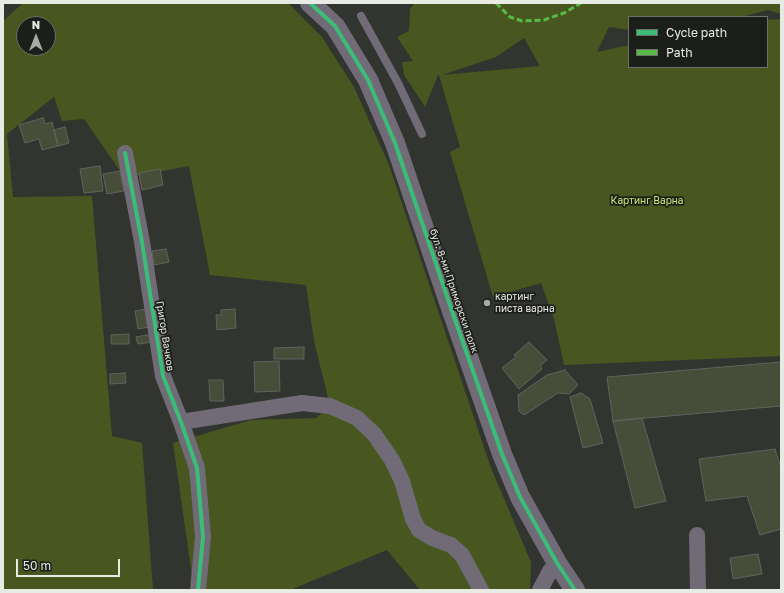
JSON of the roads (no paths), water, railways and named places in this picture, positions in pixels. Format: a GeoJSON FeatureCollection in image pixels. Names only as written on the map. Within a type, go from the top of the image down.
{"type":"FeatureCollection","features":[{"type":"Feature","properties":{"kind":"street","name":"бул. 8-ми Приморски полк"},"geometry":{"type":"LineString","coordinates":[[310,3],[335,26],[371,87],[395,142],[502,454],[520,497],[557,563],[575,590]]}},
{"type":"Feature","properties":{"kind":"street","name":"Григор Вачков"},"geometry":{"type":"LineString","coordinates":[[125,153],[142,242],[163,376],[197,468],[203,537],[198,590]]}},
{"type":"Feature","properties":{"kind":"street"},"geometry":{"type":"LineString","coordinates":[[181,422],[302,403],[330,406],[357,418],[374,434],[392,460],[402,481],[413,520],[419,530],[432,538],[451,545],[462,554],[481,590]]}},
{"type":"Feature","properties":{"kind":"street"},"geometry":{"type":"LineString","coordinates":[[697,535],[698,590]]}},
{"type":"Feature","properties":{"kind":"street"},"geometry":{"type":"LineString","coordinates":[[540,590],[550,571],[557,563]]}},
{"type":"Feature","properties":{"kind":"lane"},"geometry":{"type":"LineString","coordinates":[[361,16],[398,83],[422,134]]}},
{"type":"Feature","properties":{"kind":"place","name":"картинг писта варна"},"geometry":{"type":"Point","coordinates":[487,303]}},
{"type":"Feature","properties":{"kind":"park label","name":"Картинг Варна"},"geometry":{"type":"Point","coordinates":[647,201]}}]}
